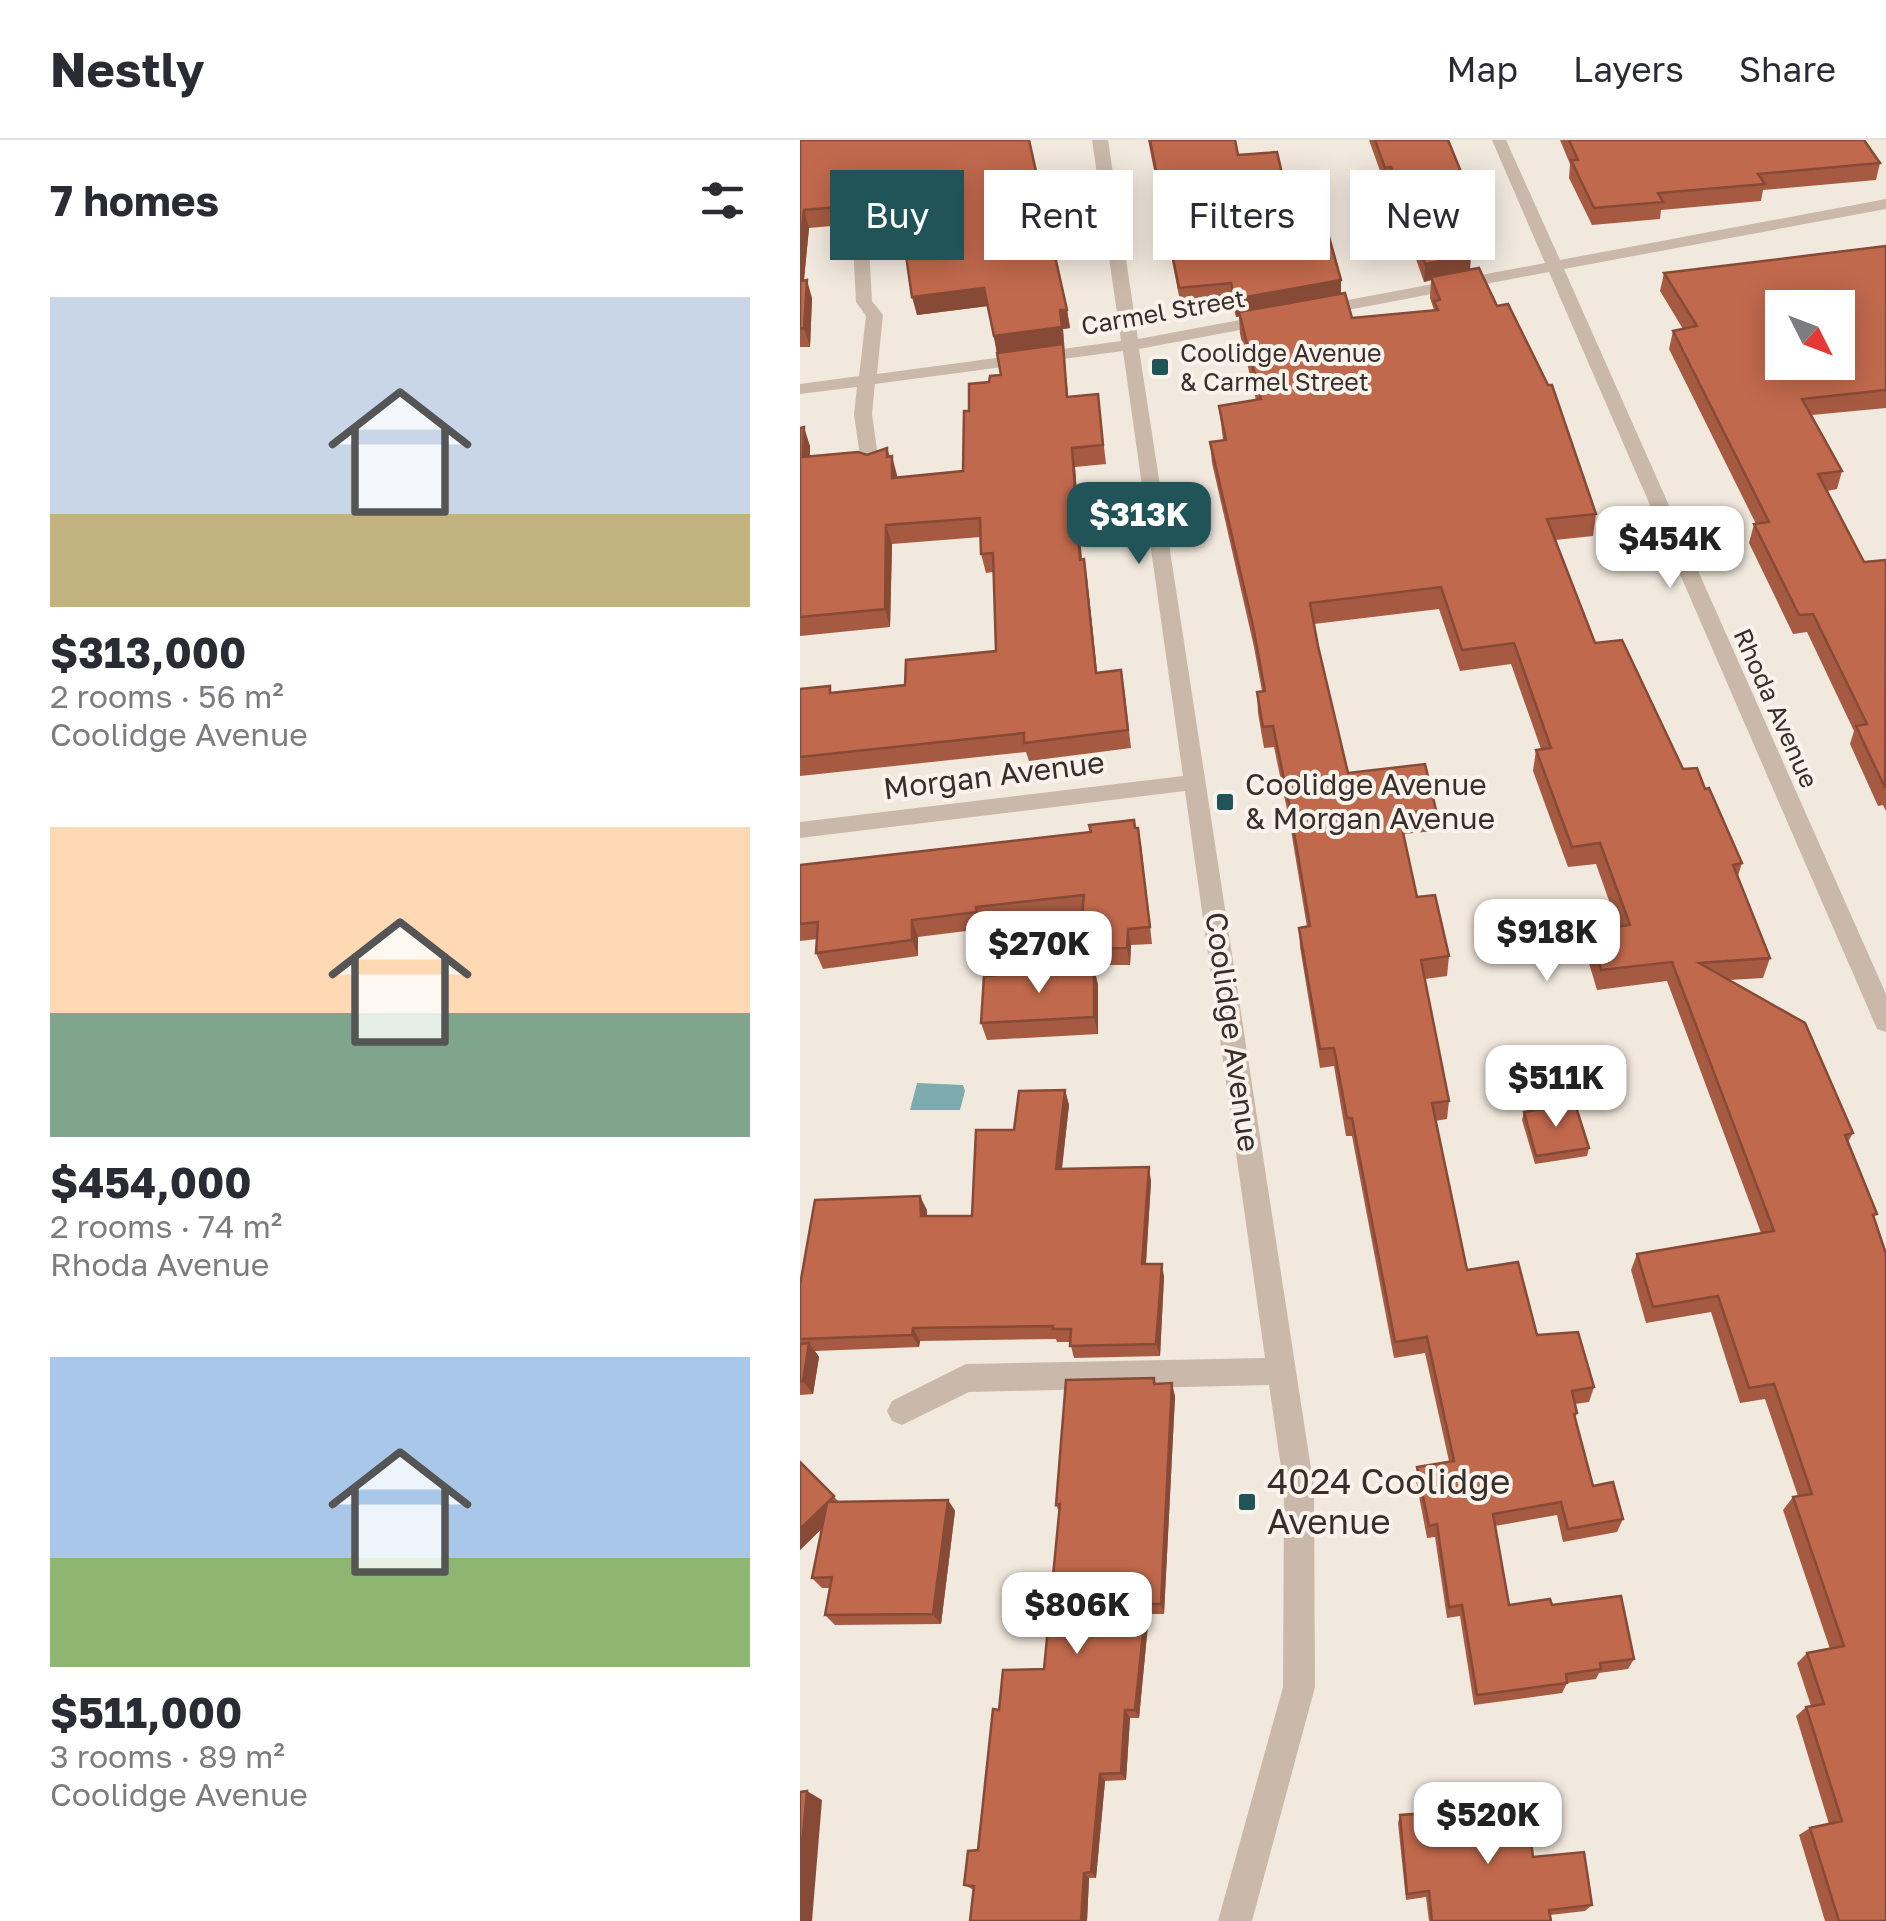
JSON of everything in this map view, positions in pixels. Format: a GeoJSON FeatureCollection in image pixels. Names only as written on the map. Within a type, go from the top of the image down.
{"type":"FeatureCollection","features":[{"type":"Feature","properties":{"kind":"street","name":"Coolidge Avenue"},"geometry":{"type":"LineString","coordinates":[[1100,140],[1298,1488],[1299,1687],[1235,1921]]}},
{"type":"Feature","properties":{"kind":"street","name":"Rhoda Avenue"},"geometry":{"type":"LineString","coordinates":[[1499,140],[1886,1022]]}},
{"type":"Feature","properties":{"kind":"street"},"geometry":{"type":"LineString","coordinates":[[1305,313],[1886,204]]}},
{"type":"Feature","properties":{"kind":"street"},"geometry":{"type":"LineString","coordinates":[[862,260],[864,302],[875,315],[862,414],[870,464]]}},
{"type":"Feature","properties":{"kind":"street","name":"Carmel Street"},"geometry":{"type":"LineString","coordinates":[[800,389],[1132,346],[1286,316]]}},
{"type":"Feature","properties":{"kind":"street","name":"Morgan Avenue"},"geometry":{"type":"LineString","coordinates":[[800,830],[1196,782]]}},
{"type":"Feature","properties":{"kind":"street"},"geometry":{"type":"LineString","coordinates":[[902,1411],[966,1378],[1282,1371]]}},
{"type":"Feature","properties":{"kind":"water"},"geometry":{"type":"Polygon","coordinates":[[[917,1083],[963,1085],[960,1110],[910,1110],[917,1083]]]}},
{"type":"Feature","properties":{"kind":"building"},"geometry":{"type":"Polygon","coordinates":[[[800,140],[1029,140],[1036,170],[984,170],[984,260],[1056,260],[1067,310],[1060,310],[1062,327],[994,336],[984,288],[912,297],[907,260],[964,260],[964,170],[830,170],[830,208],[804,210],[800,248],[800,140]]]}},
{"type":"Feature","properties":{"kind":"building"},"geometry":{"type":"Polygon","coordinates":[[[1150,140],[1235,140],[1238,155],[1277,152],[1281,170],[1156,170],[1150,140]]]}},
{"type":"Feature","properties":{"kind":"building"},"geometry":{"type":"Polygon","coordinates":[[[1375,140],[1448,140],[1460,170],[1392,170],[1385,168],[1375,140]]]}},
{"type":"Feature","properties":{"kind":"building"},"geometry":{"type":"Polygon","coordinates":[[[1569,140],[1864,140],[1880,163],[1758,174],[1765,184],[1658,193],[1663,202],[1594,208],[1571,160],[1578,160],[1569,140]]]}},
{"type":"Feature","properties":{"kind":"building"},"geometry":{"type":"Polygon","coordinates":[[[1330,240],[1341,280],[1235,299],[1231,283],[1179,288],[1174,260],[1330,260],[1330,240]]]}},
{"type":"Feature","properties":{"kind":"building"},"geometry":{"type":"Polygon","coordinates":[[[1886,246],[1886,390],[1802,399],[1842,471],[1818,474],[1864,562],[1886,560],[1885,788],[1856,726],[1867,724],[1813,614],[1799,615],[1754,524],[1769,522],[1673,331],[1697,326],[1664,273],[1886,246]]]}},
{"type":"Feature","properties":{"kind":"building"},"geometry":{"type":"Polygon","coordinates":[[[1479,268],[1497,306],[1508,304],[1548,385],[1552,385],[1596,514],[1547,519],[1595,643],[1622,640],[1683,769],[1697,768],[1705,789],[1709,788],[1742,863],[1733,865],[1770,958],[1699,963],[1805,1023],[1853,1133],[1845,1135],[1877,1214],[1873,1215],[1886,1254],[1886,1921],[1839,1921],[1810,1828],[1842,1821],[1806,1707],[1824,1704],[1807,1653],[1844,1646],[1793,1497],[1812,1494],[1774,1384],[1749,1388],[1718,1296],[1653,1307],[1637,1254],[1774,1231],[1672,962],[1601,970],[1589,930],[1630,925],[1600,843],[1572,847],[1536,750],[1551,748],[1514,643],[1462,650],[1441,587],[1310,603],[1348,773],[1425,764],[1436,810],[1399,814],[1417,897],[1435,895],[1449,956],[1421,960],[1449,1101],[1432,1103],[1467,1270],[1518,1262],[1537,1335],[1578,1332],[1594,1387],[1572,1391],[1577,1413],[1574,1414],[1593,1486],[1613,1482],[1623,1519],[1568,1529],[1561,1502],[1493,1514],[1509,1605],[1550,1599],[1552,1605],[1621,1596],[1634,1659],[1600,1663],[1601,1669],[1566,1674],[1567,1683],[1477,1695],[1462,1605],[1449,1607],[1437,1524],[1429,1526],[1417,1467],[1454,1461],[1427,1337],[1395,1342],[1352,1118],[1347,1118],[1334,1048],[1320,1049],[1299,928],[1310,926],[1289,803],[1273,726],[1263,727],[1257,692],[1265,691],[1253,626],[1210,442],[1226,440],[1219,406],[1261,399],[1239,312],[1345,293],[1352,318],[1438,310],[1434,301],[1440,300],[1431,277],[1479,268]]]}},
{"type":"Feature","properties":{"kind":"building"},"geometry":{"type":"Polygon","coordinates":[[[807,280],[804,328],[800,329],[800,281],[807,280]]]}},
{"type":"Feature","properties":{"kind":"building"},"geometry":{"type":"Polygon","coordinates":[[[1063,344],[1067,397],[1098,394],[1103,445],[1072,448],[1080,560],[1084,559],[1096,673],[1121,670],[1128,730],[1024,743],[1024,733],[800,757],[800,689],[830,686],[830,693],[905,685],[906,660],[996,651],[993,553],[981,554],[980,518],[886,525],[885,609],[800,617],[800,428],[804,427],[803,457],[858,452],[867,455],[887,448],[887,457],[892,456],[892,478],[963,471],[964,411],[969,411],[969,384],[989,382],[990,376],[1001,375],[997,353],[1063,344]]]}},
{"type":"Feature","properties":{"kind":"building"},"geometry":{"type":"Polygon","coordinates":[[[1134,820],[1150,927],[1128,929],[1127,948],[1079,949],[1084,895],[976,907],[977,912],[912,920],[912,940],[816,953],[818,922],[800,924],[800,865],[1091,832],[1089,825],[1134,820]]]}},
{"type":"Feature","properties":{"kind":"building"},"geometry":{"type":"Polygon","coordinates":[[[1094,968],[1094,1017],[981,1023],[984,976],[1094,968]]]}},
{"type":"Feature","properties":{"kind":"building"},"geometry":{"type":"Polygon","coordinates":[[[1065,1090],[1056,1169],[1149,1167],[1142,1264],[1162,1264],[1156,1344],[1070,1346],[1071,1329],[1053,1326],[913,1328],[912,1335],[800,1339],[800,1285],[815,1200],[920,1196],[921,1216],[972,1216],[976,1130],[1014,1130],[1019,1091],[1065,1090]]]}},
{"type":"Feature","properties":{"kind":"building"},"geometry":{"type":"Polygon","coordinates":[[[1575,1104],[1589,1148],[1536,1156],[1524,1112],[1575,1104]]]}},
{"type":"Feature","properties":{"kind":"building"},"geometry":{"type":"Polygon","coordinates":[[[809,1343],[803,1381],[800,1381],[800,1344],[809,1343]]]}},
{"type":"Feature","properties":{"kind":"building"},"geometry":{"type":"Polygon","coordinates":[[[1154,1378],[1154,1384],[1172,1383],[1161,1604],[1146,1604],[1135,1710],[1125,1710],[1121,1773],[1100,1774],[1091,1872],[1084,1873],[1081,1921],[970,1921],[974,1886],[964,1885],[968,1851],[978,1850],[993,1709],[999,1710],[1003,1670],[1044,1669],[1060,1504],[1056,1505],[1066,1380],[1154,1378]]]}},
{"type":"Feature","properties":{"kind":"building"},"geometry":{"type":"Polygon","coordinates":[[[800,1462],[834,1496],[828,1502],[948,1500],[933,1614],[825,1615],[832,1577],[812,1578],[827,1503],[800,1529],[800,1462]]]}},
{"type":"Feature","properties":{"kind":"building"},"geometry":{"type":"Polygon","coordinates":[[[807,1791],[800,1866],[800,1792],[807,1791]]]}},
{"type":"Feature","properties":{"kind":"building"},"geometry":{"type":"Polygon","coordinates":[[[1526,1806],[1533,1857],[1584,1852],[1592,1905],[1549,1910],[1551,1921],[1432,1921],[1429,1891],[1407,1894],[1400,1815],[1526,1806]]]}},
{"type":"Feature","properties":{"kind":"place","name":"Coolidge Avenue & Carmel Street"},"geometry":{"type":"Point","coordinates":[1160,367]}},
{"type":"Feature","properties":{"kind":"place","name":"Coolidge Avenue & Morgan Avenue"},"geometry":{"type":"Point","coordinates":[1225,802]}},
{"type":"Feature","properties":{"kind":"place","name":"4024 Coolidge Avenue"},"geometry":{"type":"Point","coordinates":[1247,1502]}}]}
